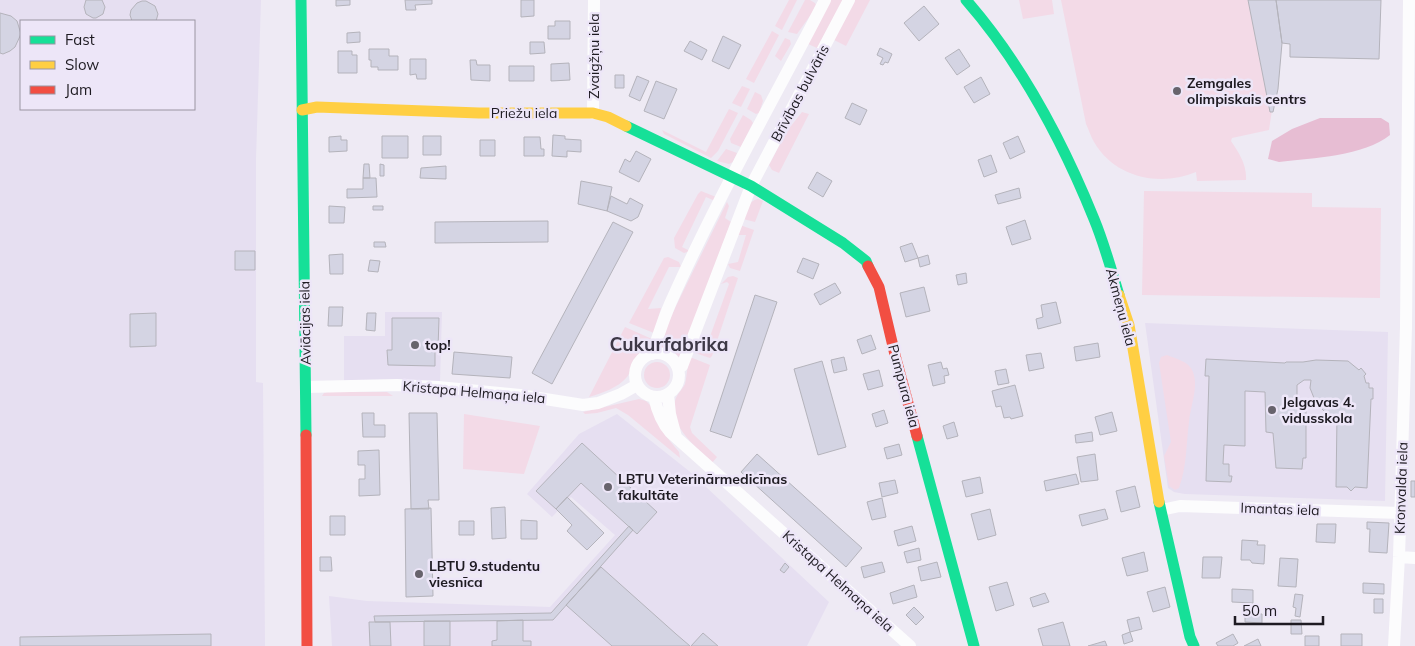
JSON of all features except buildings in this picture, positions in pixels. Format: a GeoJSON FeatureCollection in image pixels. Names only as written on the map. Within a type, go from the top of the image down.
{"type":"FeatureCollection","features":[{"type":"Feature","properties":{"kind":"street","name":"Aviācijas iela"},"geometry":{"type":"LineString","coordinates":[[301,0],[307,646]]}},
{"type":"Feature","properties":{"kind":"street","name":"Zvaigžņu iela"},"geometry":{"type":"LineString","coordinates":[[593,113],[594,0]]}},
{"type":"Feature","properties":{"kind":"street","name":"Brīvības bulvāris"},"geometry":{"type":"LineString","coordinates":[[637,385],[636,370],[645,357],[652,354],[669,306],[732,176],[825,0]]}},
{"type":"Feature","properties":{"kind":"street","name":"Brīvības bulvāris"},"geometry":{"type":"LineString","coordinates":[[668,395],[676,388],[680,379],[679,368],[682,366],[751,186],[849,0]]}},
{"type":"Feature","properties":{"kind":"street","name":"Akmeņu iela"},"geometry":{"type":"LineString","coordinates":[[966,0],[980,15],[1008,54],[1055,130],[1095,220],[1129,325],[1155,483],[1190,637],[1194,646]]}},
{"type":"Feature","properties":{"kind":"street","name":"Kronvalda iela"},"geometry":{"type":"LineString","coordinates":[[1394,646],[1411,327],[1409,0]]}},
{"type":"Feature","properties":{"kind":"street","name":"Priežu iela"},"geometry":{"type":"LineString","coordinates":[[302,110],[317,108],[593,113],[608,117],[732,176]]}},
{"type":"Feature","properties":{"kind":"street"},"geometry":{"type":"LineString","coordinates":[[732,176],[751,186]]}},
{"type":"Feature","properties":{"kind":"street","name":"Pumpura iela"},"geometry":{"type":"LineString","coordinates":[[751,186],[843,243],[866,261],[880,287],[894,350],[974,646]]}},
{"type":"Feature","properties":{"kind":"street"},"geometry":{"type":"LineString","coordinates":[[652,354],[660,353],[668,356],[675,361],[679,368]]}},
{"type":"Feature","properties":{"kind":"street","name":"Kristapa Helmaņa iela"},"geometry":{"type":"LineString","coordinates":[[306,388],[397,385],[438,387],[520,395],[583,406],[598,403],[637,385]]}},
{"type":"Feature","properties":{"kind":"street"},"geometry":{"type":"LineString","coordinates":[[637,385],[647,395],[654,397],[668,395],[670,414],[676,437]]}},
{"type":"Feature","properties":{"kind":"street","name":"Kristapa Helmaņa iela"},"geometry":{"type":"LineString","coordinates":[[654,397],[665,427],[910,646]]}},
{"type":"Feature","properties":{"kind":"street","name":"Imantas iela"},"geometry":{"type":"LineString","coordinates":[[1161,510],[1180,506],[1400,513]]}},
{"type":"Feature","properties":{"kind":"street"},"geometry":{"type":"LineString","coordinates":[[1399,557],[1415,558]]}},
{"type":"Feature","properties":{"kind":"shaded area"},"geometry":{"type":"Polygon","coordinates":[[[0,0],[261,0],[256,159],[256,382],[263,383],[265,646],[0,646],[0,0]]]}},
{"type":"Feature","properties":{"kind":"shaded area"},"geometry":{"type":"Polygon","coordinates":[[[789,0],[797,0],[782,30],[775,26],[789,0]]]}},
{"type":"Feature","properties":{"kind":"shaded area"},"geometry":{"type":"Polygon","coordinates":[[[805,0],[815,3],[816,5],[812,13],[797,34],[788,32],[805,0]]]}},
{"type":"Feature","properties":{"kind":"shaded area"},"geometry":{"type":"Polygon","coordinates":[[[831,0],[843,0],[817,48],[808,44],[831,0]]]}},
{"type":"Feature","properties":{"kind":"shaded area"},"geometry":{"type":"Polygon","coordinates":[[[855,0],[870,0],[846,46],[834,40],[855,0]]]}},
{"type":"Feature","properties":{"kind":"shaded area"},"geometry":{"type":"Polygon","coordinates":[[[1019,0],[1052,0],[1054,14],[1023,19],[1019,0]]]}},
{"type":"Feature","properties":{"kind":"shaded area","name":"Zemgales olimpiskais centrs"},"geometry":{"type":"Polygon","coordinates":[[[1061,0],[1273,0],[1278,70],[1269,130],[1232,138],[1231,141],[1244,164],[1246,180],[1197,181],[1196,172],[1168,179],[1153,179],[1126,171],[1114,164],[1103,154],[1094,142],[1086,124],[1061,0]]]}},
{"type":"Feature","properties":{"kind":"shaded area"},"geometry":{"type":"Polygon","coordinates":[[[772,31],[779,35],[754,83],[746,79],[772,31]]]}},
{"type":"Feature","properties":{"kind":"shaded area"},"geometry":{"type":"Polygon","coordinates":[[[785,38],[790,40],[791,44],[781,61],[775,56],[785,38]]]}},
{"type":"Feature","properties":{"kind":"shaded area"},"geometry":{"type":"Polygon","coordinates":[[[742,86],[750,89],[741,107],[732,103],[742,86]]]}},
{"type":"Feature","properties":{"kind":"shaded area"},"geometry":{"type":"Polygon","coordinates":[[[755,92],[761,95],[763,101],[759,113],[756,114],[747,109],[755,92]]]}},
{"type":"Feature","properties":{"kind":"shaded area"},"geometry":{"type":"Polygon","coordinates":[[[729,109],[738,113],[718,151],[711,158],[664,134],[662,130],[706,152],[729,109]]]}},
{"type":"Feature","properties":{"kind":"shaded area"},"geometry":{"type":"Polygon","coordinates":[[[802,112],[809,114],[779,173],[772,170],[769,165],[787,131],[802,112]]]}},
{"type":"Feature","properties":{"kind":"shaded area"},"geometry":{"type":"Polygon","coordinates":[[[743,115],[753,123],[741,147],[731,143],[730,139],[743,115]]]}},
{"type":"Feature","properties":{"kind":"shaded area"},"geometry":{"type":"Polygon","coordinates":[[[1320,118],[1381,118],[1389,123],[1390,135],[1366,148],[1338,155],[1279,162],[1268,159],[1272,141],[1292,129],[1320,118]]]}},
{"type":"Feature","properties":{"kind":"shaded area"},"geometry":{"type":"Polygon","coordinates":[[[726,149],[737,153],[733,162],[729,164],[717,161],[726,149]]]}},
{"type":"Feature","properties":{"kind":"shaded area"},"geometry":{"type":"Polygon","coordinates":[[[701,191],[716,197],[715,201],[706,197],[682,247],[690,251],[684,253],[675,248],[674,238],[701,191]]]}},
{"type":"Feature","properties":{"kind":"shaded area"},"geometry":{"type":"Polygon","coordinates":[[[1144,191],[1312,193],[1312,207],[1381,208],[1380,298],[1142,295],[1144,191]]]}},
{"type":"Feature","properties":{"kind":"shaded area"},"geometry":{"type":"Polygon","coordinates":[[[758,199],[763,201],[755,222],[743,219],[750,204],[758,199]]]}},
{"type":"Feature","properties":{"kind":"shaded area"},"geometry":{"type":"Polygon","coordinates":[[[727,202],[729,206],[725,218],[731,222],[680,358],[674,352],[658,347],[727,202]]]}},
{"type":"Feature","properties":{"kind":"shaded area"},"geometry":{"type":"Polygon","coordinates":[[[740,225],[754,230],[740,271],[730,268],[728,264],[738,262],[746,235],[736,235],[740,225]]]}},
{"type":"Feature","properties":{"kind":"shaded area"},"geometry":{"type":"Polygon","coordinates":[[[668,257],[679,262],[681,267],[669,267],[648,309],[661,308],[654,333],[629,323],[664,258],[668,257]]]}},
{"type":"Feature","properties":{"kind":"shaded area"},"geometry":{"type":"Polygon","coordinates":[[[728,277],[738,278],[712,356],[710,358],[692,352],[697,343],[708,342],[729,284],[727,282],[721,284],[728,277]]]}},
{"type":"Feature","properties":{"kind":"shaded area"},"geometry":{"type":"Polygon","coordinates":[[[385,312],[442,312],[440,382],[344,381],[344,336],[385,336],[385,312]]]}},
{"type":"Feature","properties":{"kind":"shaded area","name":"Jelgavas 4. vidusskola"},"geometry":{"type":"Polygon","coordinates":[[[1145,323],[1388,332],[1385,501],[1185,494],[1174,492],[1168,488],[1145,323]]]}},
{"type":"Feature","properties":{"kind":"shaded area"},"geometry":{"type":"Polygon","coordinates":[[[625,327],[652,339],[650,343],[637,356],[623,381],[610,390],[589,397],[625,327]]]}},
{"type":"Feature","properties":{"kind":"shaded area"},"geometry":{"type":"Polygon","coordinates":[[[1167,355],[1189,365],[1195,378],[1184,472],[1179,488],[1175,490],[1169,486],[1164,456],[1171,442],[1159,363],[1161,357],[1167,355]]]}},
{"type":"Feature","properties":{"kind":"shaded area"},"geometry":{"type":"Polygon","coordinates":[[[690,357],[710,365],[690,427],[692,433],[717,457],[712,463],[685,435],[676,419],[674,410],[675,401],[685,384],[690,357]]]}},
{"type":"Feature","properties":{"kind":"shaded area"},"geometry":{"type":"Polygon","coordinates":[[[657,362],[666,366],[670,375],[666,384],[657,388],[648,384],[644,375],[648,366],[657,362]]]}},
{"type":"Feature","properties":{"kind":"shaded area"},"geometry":{"type":"Polygon","coordinates":[[[327,392],[387,392],[393,396],[322,396],[327,392]]]}},
{"type":"Feature","properties":{"kind":"shaded area"},"geometry":{"type":"Polygon","coordinates":[[[639,399],[646,401],[652,407],[665,435],[679,452],[680,458],[628,415],[616,408],[597,413],[585,414],[583,412],[639,399]]]}},
{"type":"Feature","properties":{"kind":"shaded area"},"geometry":{"type":"Polygon","coordinates":[[[464,414],[540,426],[524,474],[463,469],[464,414]]]}},
{"type":"Feature","properties":{"kind":"shaded area"},"geometry":{"type":"Polygon","coordinates":[[[617,414],[689,471],[829,602],[807,646],[332,646],[329,596],[367,601],[550,607],[615,535],[571,497],[552,517],[527,494],[579,434],[617,414]]]}},
{"type":"Feature","properties":{"kind":"traffic: fast"},"geometry":{"type":"LineString","coordinates":[[301,0],[306,435]]}},
{"type":"Feature","properties":{"kind":"traffic: fast"},"geometry":{"type":"LineString","coordinates":[[966,0],[1005,50],[1023,77],[1054,132],[1098,228],[1119,295]]}},
{"type":"Feature","properties":{"kind":"traffic: fast"},"geometry":{"type":"LineString","coordinates":[[626,126],[751,186],[843,243],[866,261],[868,266]]}},
{"type":"Feature","properties":{"kind":"traffic: fast"},"geometry":{"type":"LineString","coordinates":[[917,436],[974,646]]}},
{"type":"Feature","properties":{"kind":"traffic: fast"},"geometry":{"type":"LineString","coordinates":[[1159,502],[1190,637],[1194,646]]}},
{"type":"Feature","properties":{"kind":"traffic: slow"},"geometry":{"type":"LineString","coordinates":[[302,110],[317,107],[479,113],[593,113],[608,117],[626,126]]}},
{"type":"Feature","properties":{"kind":"traffic: slow"},"geometry":{"type":"LineString","coordinates":[[1119,295],[1129,325],[1159,502]]}},
{"type":"Feature","properties":{"kind":"traffic: jam"},"geometry":{"type":"LineString","coordinates":[[868,266],[879,287],[917,436]]}},
{"type":"Feature","properties":{"kind":"traffic: jam"},"geometry":{"type":"LineString","coordinates":[[306,435],[307,646]]}},
{"type":"Feature","properties":{"kind":"place","name":"Zemgales olimpiskais centrs"},"geometry":{"type":"Point","coordinates":[1177,91]}},
{"type":"Feature","properties":{"kind":"place","name":"top!"},"geometry":{"type":"Point","coordinates":[415,345]}},
{"type":"Feature","properties":{"kind":"place","name":"Jelgavas 4. vidusskola"},"geometry":{"type":"Point","coordinates":[1272,410]}},
{"type":"Feature","properties":{"kind":"place","name":"LBTU Veterinārmedicīnas fakultāte"},"geometry":{"type":"Point","coordinates":[608,487]}},
{"type":"Feature","properties":{"kind":"place","name":"LBTU 9.studentu viesnīca"},"geometry":{"type":"Point","coordinates":[419,574]}},
{"type":"Feature","properties":{"kind":"district","name":"Cukurfabrika"},"geometry":{"type":"Point","coordinates":[669,344]}}]}
